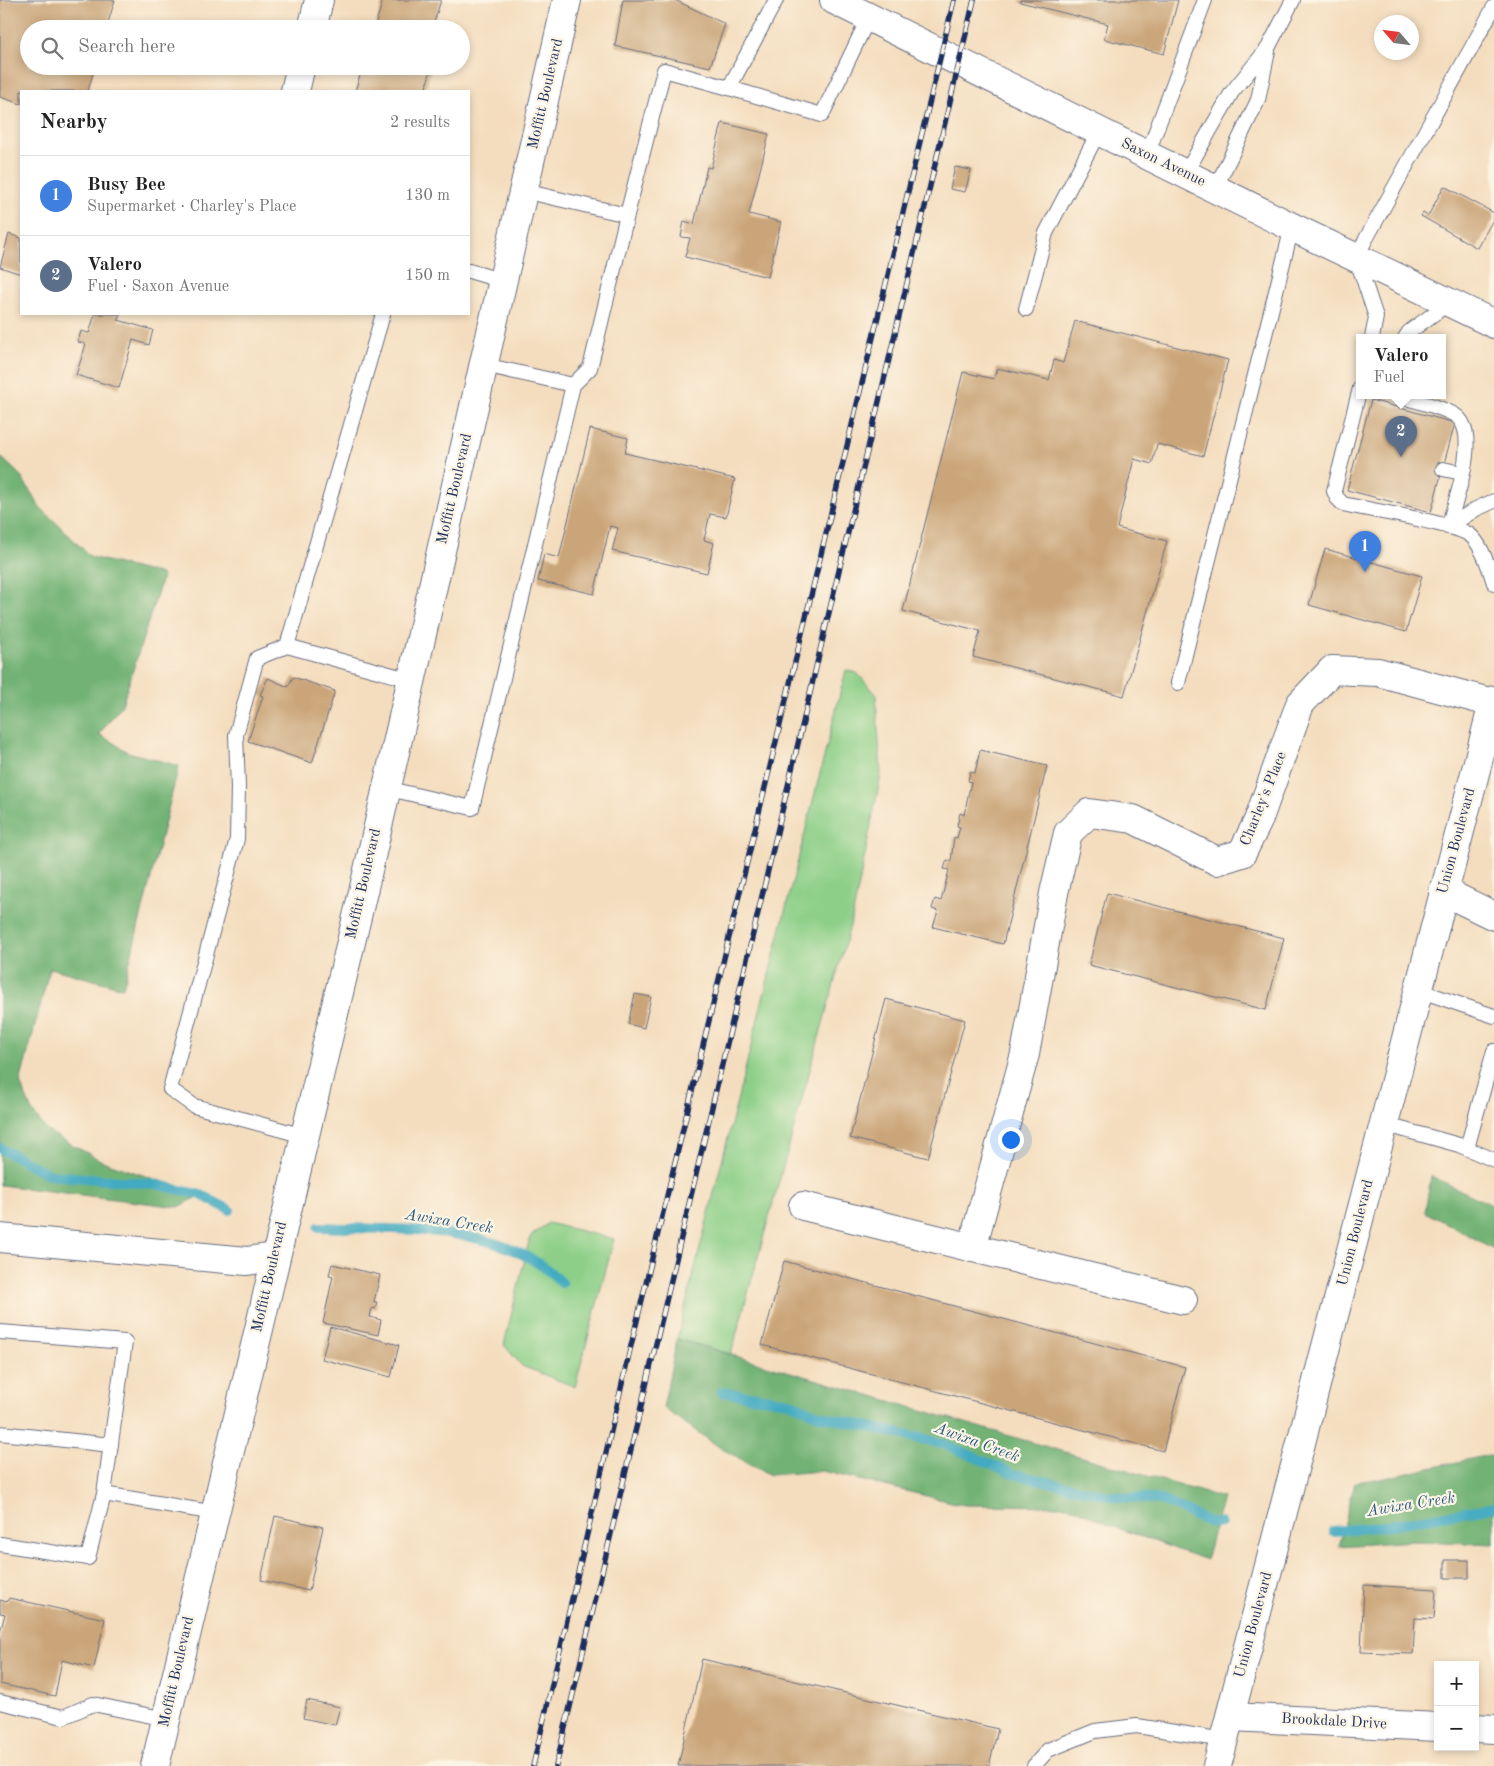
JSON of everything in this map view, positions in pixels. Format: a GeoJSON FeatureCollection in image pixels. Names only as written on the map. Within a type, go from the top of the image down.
{"type":"FeatureCollection","features":[{"type":"Feature","properties":{"kind":"street"},"geometry":{"type":"LineString","coordinates":[[314,20],[319,0]]}},
{"type":"Feature","properties":{"kind":"street","name":"Moffitt Boulevard"},"geometry":{"type":"LineString","coordinates":[[160,1765],[166,1719],[484,365],[567,0]]}},
{"type":"Feature","properties":{"kind":"street","name":"Saxon Avenue"},"geometry":{"type":"LineString","coordinates":[[834,0],[1292,227],[1494,324]]}},
{"type":"Feature","properties":{"kind":"street"},"geometry":{"type":"LineString","coordinates":[[295,90],[299,75]]}},
{"type":"Feature","properties":{"kind":"street","name":"Charley's Place"},"geometry":{"type":"LineString","coordinates":[[972,1248],[1025,1054],[1054,893],[1068,833],[1089,812],[1133,819],[1217,861],[1242,853],[1258,821],[1300,704],[1332,670],[1378,672],[1494,702]]}},
{"type":"Feature","properties":{"kind":"street","name":"Union Boulevard"},"geometry":{"type":"LineString","coordinates":[[1217,1766],[1443,891],[1494,702]]}},
{"type":"Feature","properties":{"kind":"street"},"geometry":{"type":"LineString","coordinates":[[1443,891],[1494,916]]}},
{"type":"Feature","properties":{"kind":"street"},"geometry":{"type":"LineString","coordinates":[[803,1206],[1183,1300]]}},
{"type":"Feature","properties":{"kind":"street"},"geometry":{"type":"LineString","coordinates":[[0,1238],[247,1261],[274,1257]]}},
{"type":"Feature","properties":{"kind":"street","name":"Brookdale Drive"},"geometry":{"type":"LineString","coordinates":[[1227,1728],[1434,1727]]}},
{"type":"Feature","properties":{"kind":"street"},"geometry":{"type":"LineString","coordinates":[[1479,1728],[1494,1729]]}},
{"type":"Feature","properties":{"kind":"lane"},"geometry":{"type":"LineString","coordinates":[[729,88],[776,0]]}},
{"type":"Feature","properties":{"kind":"lane"},"geometry":{"type":"LineString","coordinates":[[1147,155],[1205,0]]}},
{"type":"Feature","properties":{"kind":"lane"},"geometry":{"type":"LineString","coordinates":[[1185,174],[1232,92],[1268,48],[1293,0]]}},
{"type":"Feature","properties":{"kind":"lane"},"geometry":{"type":"LineString","coordinates":[[1373,334],[1376,317],[1356,257],[1494,7]]}},
{"type":"Feature","properties":{"kind":"lane"},"geometry":{"type":"LineString","coordinates":[[385,788],[472,808],[572,385],[590,368],[664,70],[822,115],[869,17]]}},
{"type":"Feature","properties":{"kind":"lane"},"geometry":{"type":"LineString","coordinates":[[1215,189],[1258,100],[1268,48]]}},
{"type":"Feature","properties":{"kind":"lane"},"geometry":{"type":"LineString","coordinates":[[1026,309],[1046,232],[1099,131]]}},
{"type":"Feature","properties":{"kind":"lane"},"geometry":{"type":"LineString","coordinates":[[524,191],[627,215]]}},
{"type":"Feature","properties":{"kind":"lane"},"geometry":{"type":"LineString","coordinates":[[1178,683],[1292,227]]}},
{"type":"Feature","properties":{"kind":"lane"},"geometry":{"type":"LineString","coordinates":[[470,271],[503,281]]}},
{"type":"Feature","properties":{"kind":"lane"},"geometry":{"type":"LineString","coordinates":[[1408,334],[1450,302]]}},
{"type":"Feature","properties":{"kind":"lane"},"geometry":{"type":"LineString","coordinates":[[287,646],[383,315]]}},
{"type":"Feature","properties":{"kind":"lane"},"geometry":{"type":"LineString","coordinates":[[484,365],[572,385]]}},
{"type":"Feature","properties":{"kind":"lane"},"geometry":{"type":"LineString","coordinates":[[1358,399],[1352,446],[1334,491],[1337,498],[1343,504],[1448,527],[1471,535],[1484,556],[1494,583]]}},
{"type":"Feature","properties":{"kind":"lane"},"geometry":{"type":"LineString","coordinates":[[1407,399],[1455,414],[1466,426],[1468,448],[1448,527]]}},
{"type":"Feature","properties":{"kind":"lane"},"geometry":{"type":"LineString","coordinates":[[1443,469],[1462,474]]}},
{"type":"Feature","properties":{"kind":"lane"},"geometry":{"type":"LineString","coordinates":[[1448,527],[1476,509],[1494,501]]}},
{"type":"Feature","properties":{"kind":"lane"},"geometry":{"type":"LineString","coordinates":[[304,1136],[194,1106],[170,1089],[238,839],[236,735],[257,658],[287,646],[410,680]]}},
{"type":"Feature","properties":{"kind":"lane"},"geometry":{"type":"LineString","coordinates":[[1418,990],[1494,1016]]}},
{"type":"Feature","properties":{"kind":"lane"},"geometry":{"type":"LineString","coordinates":[[1467,1148],[1494,1051]]}},
{"type":"Feature","properties":{"kind":"lane"},"geometry":{"type":"LineString","coordinates":[[1384,1124],[1467,1148],[1494,1160]]}},
{"type":"Feature","properties":{"kind":"lane"},"geometry":{"type":"LineString","coordinates":[[0,1332],[125,1342],[104,1494],[88,1558],[0,1544]]}},
{"type":"Feature","properties":{"kind":"lane"},"geometry":{"type":"LineString","coordinates":[[0,1433],[111,1445]]}},
{"type":"Feature","properties":{"kind":"lane"},"geometry":{"type":"LineString","coordinates":[[104,1494],[215,1513]]}},
{"type":"Feature","properties":{"kind":"lane"},"geometry":{"type":"LineString","coordinates":[[0,1702],[62,1717],[93,1704],[166,1719]]}},
{"type":"Feature","properties":{"kind":"lane"},"geometry":{"type":"LineString","coordinates":[[1034,1766],[1048,1750],[1095,1731],[1137,1726],[1227,1728]]}},
{"type":"Feature","properties":{"kind":"green space"},"geometry":{"type":"Polygon","coordinates":[[[0,456],[20,475],[40,507],[91,557],[163,575],[122,705],[99,734],[128,752],[179,766],[123,988],[50,968],[20,1083],[32,1111],[47,1131],[102,1161],[201,1195],[179,1207],[0,1185],[0,456]]]}},
{"type":"Feature","properties":{"kind":"green space"},"geometry":{"type":"Polygon","coordinates":[[[846,670],[857,673],[876,694],[881,775],[852,919],[731,1354],[677,1339],[846,670]]]}},
{"type":"Feature","properties":{"kind":"green space"},"geometry":{"type":"Polygon","coordinates":[[[1431,1176],[1494,1206],[1494,1249],[1425,1212],[1431,1176]]]}},
{"type":"Feature","properties":{"kind":"green space"},"geometry":{"type":"Polygon","coordinates":[[[548,1223],[614,1239],[575,1387],[522,1366],[504,1345],[530,1237],[548,1223]]]}},
{"type":"Feature","properties":{"kind":"green space"},"geometry":{"type":"Polygon","coordinates":[[[677,1339],[1223,1498],[1206,1560],[1112,1526],[1070,1506],[964,1505],[822,1471],[770,1475],[722,1449],[663,1408],[677,1339]]]}},
{"type":"Feature","properties":{"kind":"green space"},"geometry":{"type":"Polygon","coordinates":[[[1489,1455],[1494,1457],[1494,1544],[1414,1541],[1339,1546],[1355,1482],[1385,1478],[1489,1455]]]}},
{"type":"Feature","properties":{"kind":"building"},"geometry":{"type":"Polygon","coordinates":[[[0,0],[115,0],[109,20],[20,20],[20,75],[92,75],[88,90],[20,90],[20,104],[0,97],[0,0]]]}},
{"type":"Feature","properties":{"kind":"building"},"geometry":{"type":"Polygon","coordinates":[[[383,0],[441,0],[435,20],[377,20],[383,0]]]}},
{"type":"Feature","properties":{"kind":"building"},"geometry":{"type":"Polygon","coordinates":[[[623,0],[675,0],[725,24],[710,67],[615,46],[623,0]]]}},
{"type":"Feature","properties":{"kind":"building"},"geometry":{"type":"Polygon","coordinates":[[[1020,0],[1178,0],[1164,54],[1104,39],[1108,24],[1020,2],[1020,0]]]}},
{"type":"Feature","properties":{"kind":"building"},"geometry":{"type":"Polygon","coordinates":[[[360,75],[429,75],[425,90],[355,90],[360,75]]]}},
{"type":"Feature","properties":{"kind":"building"},"geometry":{"type":"Polygon","coordinates":[[[722,123],[769,134],[749,214],[781,222],[768,277],[685,257],[690,238],[681,237],[684,221],[694,224],[707,167],[711,168],[722,123]]]}},
{"type":"Feature","properties":{"kind":"building"},"geometry":{"type":"Polygon","coordinates":[[[955,167],[971,170],[965,192],[950,189],[955,167]]]}},
{"type":"Feature","properties":{"kind":"building"},"geometry":{"type":"Polygon","coordinates":[[[1444,186],[1494,213],[1494,218],[1477,248],[1421,216],[1423,213],[1428,216],[1444,186]]]}},
{"type":"Feature","properties":{"kind":"building"},"geometry":{"type":"Polygon","coordinates":[[[9,234],[20,238],[20,274],[0,267],[9,234]]]}},
{"type":"Feature","properties":{"kind":"building"},"geometry":{"type":"Polygon","coordinates":[[[95,315],[120,315],[118,320],[153,330],[149,345],[133,340],[119,388],[76,375],[86,344],[78,342],[81,331],[89,333],[95,315]]]}},
{"type":"Feature","properties":{"kind":"building"},"geometry":{"type":"Polygon","coordinates":[[[1075,321],[1228,360],[1203,456],[1157,444],[1152,464],[1134,459],[1117,528],[1167,541],[1124,696],[973,657],[980,631],[903,611],[963,372],[994,379],[997,368],[1049,380],[1054,360],[1063,363],[1075,321]]]}},
{"type":"Feature","properties":{"kind":"building"},"geometry":{"type":"Polygon","coordinates":[[[1371,400],[1455,423],[1431,512],[1347,490],[1371,400]]]}},
{"type":"Feature","properties":{"kind":"building"},"geometry":{"type":"Polygon","coordinates":[[[590,429],[628,438],[625,453],[735,479],[726,517],[710,514],[704,540],[714,543],[707,573],[612,551],[618,528],[610,526],[594,594],[538,581],[544,554],[559,558],[590,429]]]}},
{"type":"Feature","properties":{"kind":"building"},"geometry":{"type":"Polygon","coordinates":[[[1325,549],[1422,576],[1406,632],[1309,605],[1325,549]]]}},
{"type":"Feature","properties":{"kind":"building"},"geometry":{"type":"Polygon","coordinates":[[[293,677],[335,691],[312,763],[248,741],[263,696],[260,695],[268,678],[288,687],[293,677]]]}},
{"type":"Feature","properties":{"kind":"building"},"geometry":{"type":"Polygon","coordinates":[[[980,750],[1047,766],[1003,944],[933,927],[938,911],[932,909],[935,899],[941,901],[949,870],[944,869],[947,860],[951,861],[954,837],[957,838],[960,827],[957,826],[960,813],[964,815],[971,782],[968,781],[970,772],[975,773],[980,750]]]}},
{"type":"Feature","properties":{"kind":"building"},"geometry":{"type":"Polygon","coordinates":[[[1107,893],[1284,938],[1266,1010],[1089,965],[1107,893]]]}},
{"type":"Feature","properties":{"kind":"building"},"geometry":{"type":"Polygon","coordinates":[[[635,994],[651,997],[644,1028],[628,1024],[635,994]]]}},
{"type":"Feature","properties":{"kind":"building"},"geometry":{"type":"Polygon","coordinates":[[[886,999],[965,1020],[928,1158],[850,1138],[886,999]]]}},
{"type":"Feature","properties":{"kind":"building"},"geometry":{"type":"Polygon","coordinates":[[[784,1261],[1185,1367],[1163,1451],[762,1345],[784,1261]]]}},
{"type":"Feature","properties":{"kind":"building"},"geometry":{"type":"Polygon","coordinates":[[[332,1264],[380,1275],[374,1302],[377,1302],[375,1309],[372,1308],[370,1317],[381,1320],[378,1335],[323,1323],[333,1276],[329,1275],[332,1264]]]}},
{"type":"Feature","properties":{"kind":"building"},"geometry":{"type":"Polygon","coordinates":[[[330,1327],[399,1345],[391,1377],[322,1359],[330,1327]]]}},
{"type":"Feature","properties":{"kind":"building"},"geometry":{"type":"Polygon","coordinates":[[[275,1516],[323,1527],[309,1591],[261,1580],[275,1516]]]}},
{"type":"Feature","properties":{"kind":"building"},"geometry":{"type":"Polygon","coordinates":[[[1445,1560],[1469,1560],[1469,1578],[1445,1578],[1445,1560]]]}},
{"type":"Feature","properties":{"kind":"building"},"geometry":{"type":"Polygon","coordinates":[[[1364,1585],[1436,1589],[1434,1619],[1415,1618],[1413,1654],[1361,1652],[1364,1585]]]}},
{"type":"Feature","properties":{"kind":"building"},"geometry":{"type":"Polygon","coordinates":[[[9,1598],[105,1619],[94,1668],[62,1660],[55,1696],[0,1684],[0,1632],[5,1614],[0,1613],[0,1600],[7,1602],[9,1598]]]}},
{"type":"Feature","properties":{"kind":"building"},"geometry":{"type":"Polygon","coordinates":[[[702,1659],[998,1729],[989,1766],[678,1766],[702,1659]]]}},
{"type":"Feature","properties":{"kind":"building"},"geometry":{"type":"Polygon","coordinates":[[[307,1700],[340,1707],[335,1725],[303,1718],[307,1700]]]}},
{"type":"Feature","properties":{"kind":"waterway","name":"Awixa Creek"},"geometry":{"type":"LineString","coordinates":[[0,1148],[50,1175],[155,1184],[201,1195],[230,1210]]}},
{"type":"Feature","properties":{"kind":"waterway","name":"Awixa Creek"},"geometry":{"type":"LineString","coordinates":[[319,1227],[415,1230],[448,1233],[480,1239],[510,1249],[538,1263],[562,1283]]}},
{"type":"Feature","properties":{"kind":"waterway","name":"Awixa Creek"},"geometry":{"type":"LineString","coordinates":[[722,1392],[789,1402],[821,1416],[944,1444],[1014,1474],[1110,1496],[1162,1500],[1208,1522],[1221,1523]]}},
{"type":"Feature","properties":{"kind":"waterway","name":"Awixa Creek"},"geometry":{"type":"LineString","coordinates":[[1333,1531],[1378,1527],[1494,1507]]}},
{"type":"Feature","properties":{"kind":"railway"},"geometry":{"type":"LineString","coordinates":[[533,1766],[629,1354],[954,0]]}},
{"type":"Feature","properties":{"kind":"railway"},"geometry":{"type":"LineString","coordinates":[[556,1766],[974,0]]}},
{"type":"Feature","properties":{"kind":"place","name":"Valero"},"geometry":{"type":"Point","coordinates":[1401,457]}},
{"type":"Feature","properties":{"kind":"place","name":"Busy Bee"},"geometry":{"type":"Point","coordinates":[1365,572]}}]}
